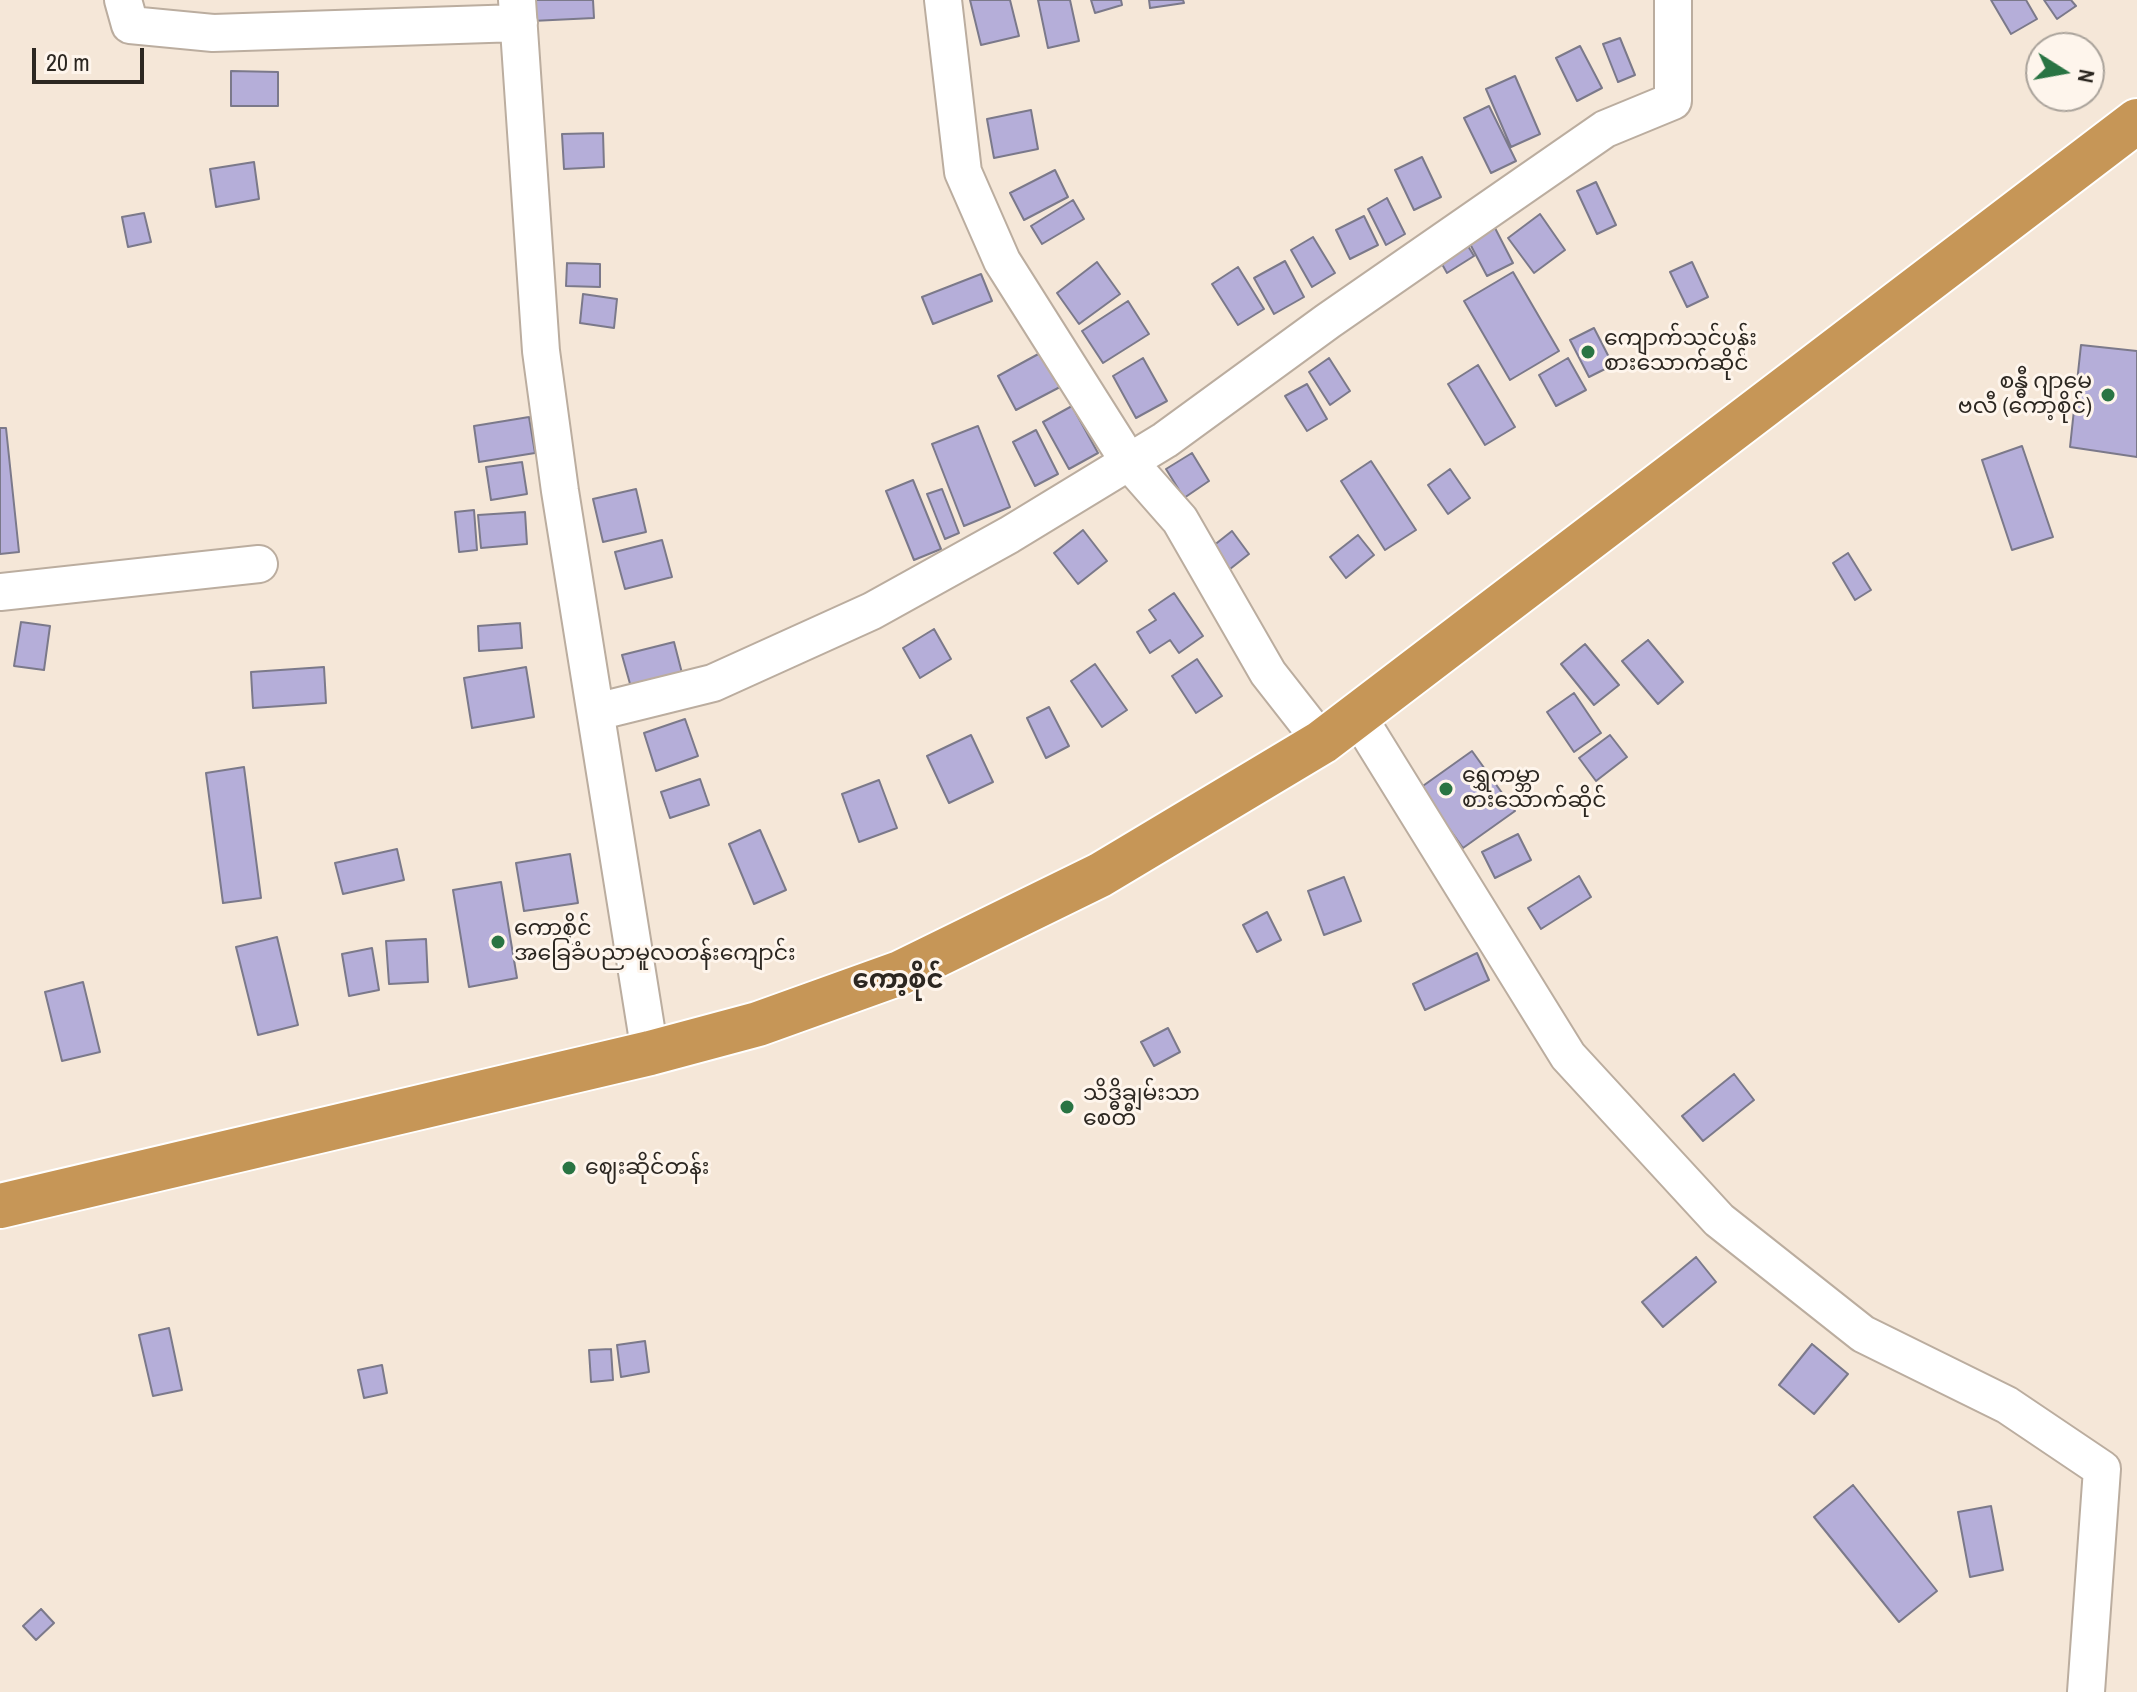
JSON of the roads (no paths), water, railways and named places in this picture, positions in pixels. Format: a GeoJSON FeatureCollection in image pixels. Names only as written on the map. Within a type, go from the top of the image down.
{"type":"FeatureCollection","features":[{"type":"Feature","properties":{"kind":"highway"},"geometry":{"type":"LineString","coordinates":[[0,1206],[650,1053],[758,1024],[900,973],[1100,875],[1322,742],[2137,121]]}},
{"type":"Feature","properties":{"kind":"street"},"geometry":{"type":"LineString","coordinates":[[123,0],[130,25],[213,33],[518,12],[541,351],[560,491],[650,1053]]}},
{"type":"Feature","properties":{"kind":"street"},"geometry":{"type":"LineString","coordinates":[[943,0],[963,172],[1002,261],[1129,462],[1180,520],[1268,673],[1322,742]]}},
{"type":"Feature","properties":{"kind":"street"},"geometry":{"type":"LineString","coordinates":[[596,712],[713,683],[872,611],[1009,535],[1165,440],[1328,321],[1605,129],[1673,101],[1673,0]]}},
{"type":"Feature","properties":{"kind":"street"},"geometry":{"type":"LineString","coordinates":[[0,592],[259,564]]}},
{"type":"Feature","properties":{"kind":"street"},"geometry":{"type":"LineString","coordinates":[[1357,715],[1568,1056],[1719,1220],[1863,1334],[2007,1405],[2102,1469],[2086,1692]]}},
{"type":"Feature","properties":{"kind":"place","name":"ကျောက်သင်ပုန်း စားသောက်ဆိုင်"},"geometry":{"type":"Point","coordinates":[1588,352]}},
{"type":"Feature","properties":{"kind":"place","name":"စန္ဓီ ဂျာမေ ဗလီ (ကော့စိုင်)"},"geometry":{"type":"Point","coordinates":[2108,395]}},
{"type":"Feature","properties":{"kind":"place","name":"ရွှေကမ္ဘာ စားသောက်ဆိုင်"},"geometry":{"type":"Point","coordinates":[1446,789]}},
{"type":"Feature","properties":{"kind":"place","name":"ကော့စိုင် အခြေခံပညာမူလတန်းကျောင်း"},"geometry":{"type":"Point","coordinates":[498,942]}},
{"type":"Feature","properties":{"kind":"place","name":"သိဒ္ဓိချမ်းသာ စေတီ"},"geometry":{"type":"Point","coordinates":[1067,1107]}},
{"type":"Feature","properties":{"kind":"place","name":"ဈေးဆိုင်တန်း"},"geometry":{"type":"Point","coordinates":[569,1168]}},
{"type":"Feature","properties":{"kind":"district","name":"ကော့စိုင်"},"geometry":{"type":"Point","coordinates":[898,981]}}]}
